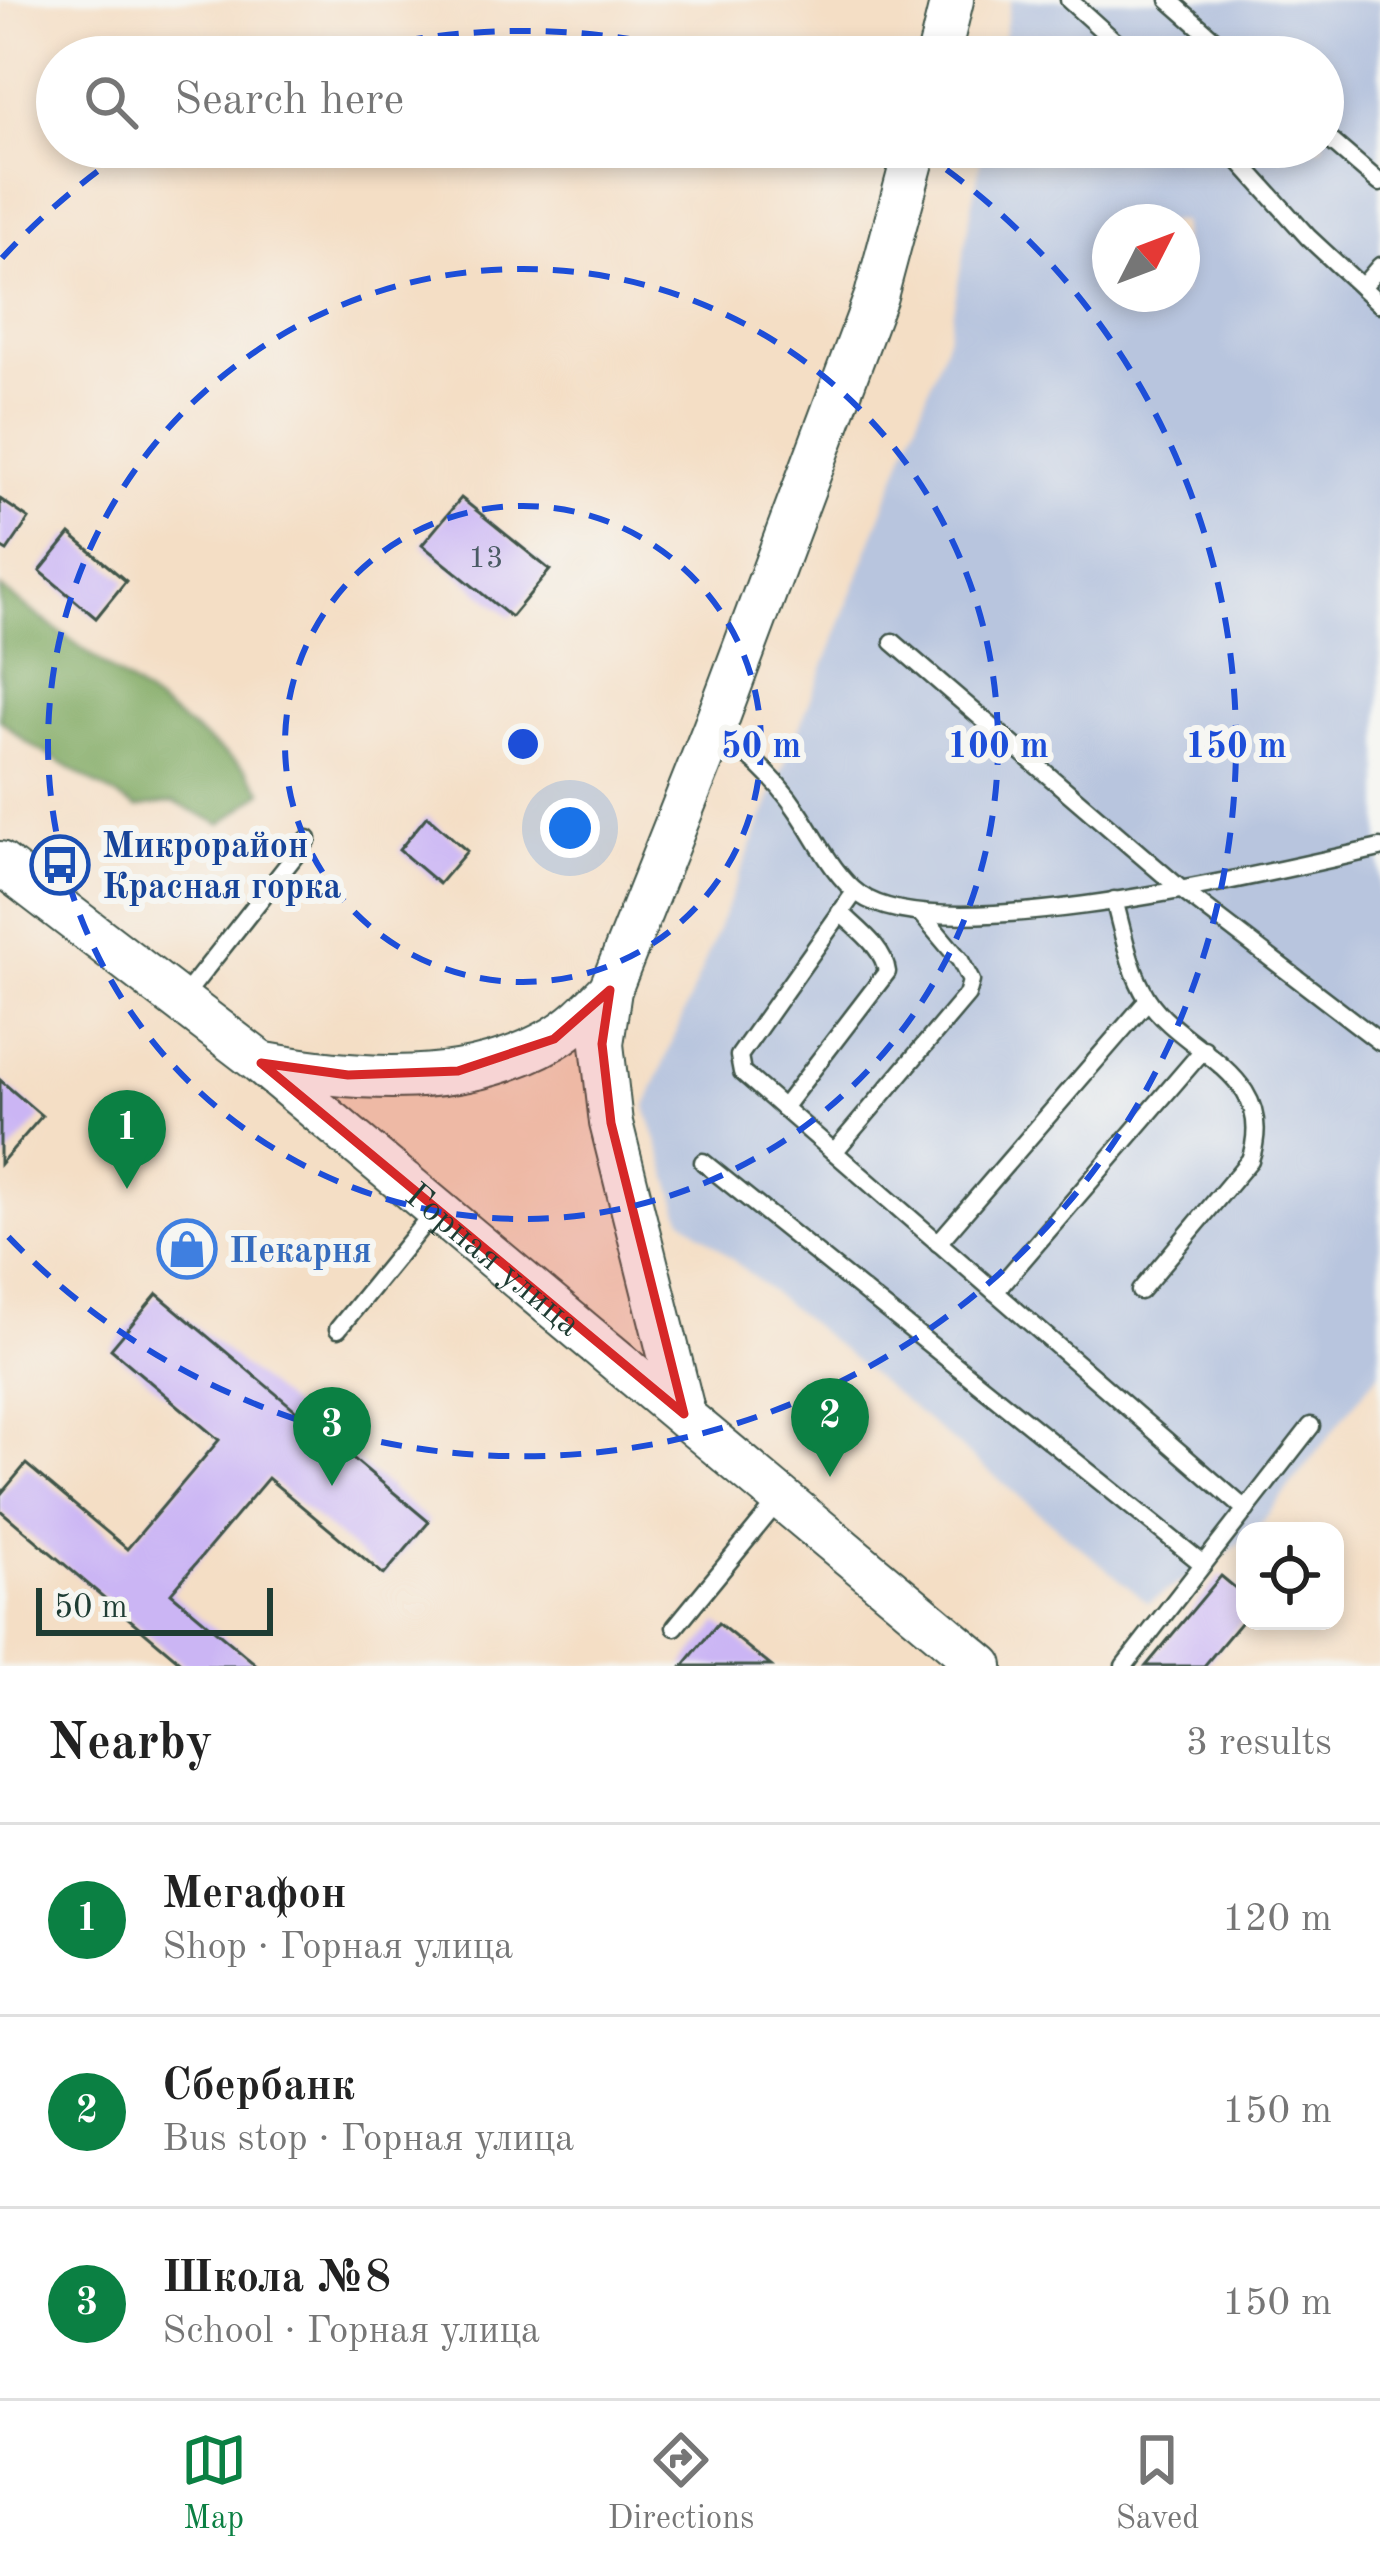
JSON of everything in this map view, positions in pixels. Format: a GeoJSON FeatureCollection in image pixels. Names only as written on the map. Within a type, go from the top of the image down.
{"type":"FeatureCollection","features":[{"type":"Feature","properties":{"kind":"street"},"geometry":{"type":"LineString","coordinates":[[943,36],[952,0]]}},
{"type":"Feature","properties":{"kind":"street"},"geometry":{"type":"LineString","coordinates":[[684,1414],[611,1123],[602,1044],[610,990],[714,729],[876,296],[910,168]]}},
{"type":"Feature","properties":{"kind":"street","name":"Горная улица"},"geometry":{"type":"LineString","coordinates":[[0,863],[261,1063],[982,1666]]}},
{"type":"Feature","properties":{"kind":"street"},"geometry":{"type":"LineString","coordinates":[[261,1063],[348,1076],[406,1077],[458,1071],[498,1062],[554,1039],[610,990]]}},
{"type":"Feature","properties":{"kind":"lane"},"geometry":{"type":"LineString","coordinates":[[1069,0],[1109,36]]}},
{"type":"Feature","properties":{"kind":"lane"},"geometry":{"type":"LineString","coordinates":[[1169,0],[1210,36]]}},
{"type":"Feature","properties":{"kind":"lane"},"geometry":{"type":"LineString","coordinates":[[1344,152],[1380,183]]}},
{"type":"Feature","properties":{"kind":"lane"},"geometry":{"type":"LineString","coordinates":[[1246,168],[1308,237],[1380,304]]}},
{"type":"Feature","properties":{"kind":"lane"},"geometry":{"type":"LineString","coordinates":[[1362,287],[1380,266]]}},
{"type":"Feature","properties":{"kind":"lane"},"geometry":{"type":"LineString","coordinates":[[893,642],[1183,891],[1380,1042]]}},
{"type":"Feature","properties":{"kind":"lane"},"geometry":{"type":"LineString","coordinates":[[714,729],[759,763],[855,892],[893,909],[922,915],[992,913],[1183,891],[1380,848]]}},
{"type":"Feature","properties":{"kind":"lane"},"geometry":{"type":"LineString","coordinates":[[180,1001],[308,839]]}},
{"type":"Feature","properties":{"kind":"lane"},"geometry":{"type":"LineString","coordinates":[[855,892],[739,1056],[742,1072],[1246,1510]]}},
{"type":"Feature","properties":{"kind":"lane"},"geometry":{"type":"LineString","coordinates":[[1114,900],[1132,966],[1148,1000],[1242,1087],[1257,1141],[1250,1160],[1140,1291]]}},
{"type":"Feature","properties":{"kind":"lane"},"geometry":{"type":"LineString","coordinates":[[783,1108],[887,972],[875,947],[840,912]]}},
{"type":"Feature","properties":{"kind":"lane"},"geometry":{"type":"LineString","coordinates":[[834,1152],[967,995],[970,981],[960,960],[922,915]]}},
{"type":"Feature","properties":{"kind":"lane"},"geometry":{"type":"LineString","coordinates":[[938,1243],[1148,1000]]}},
{"type":"Feature","properties":{"kind":"lane"},"geometry":{"type":"LineString","coordinates":[[995,1292],[1204,1049]]}},
{"type":"Feature","properties":{"kind":"lane"},"geometry":{"type":"LineString","coordinates":[[703,1162],[1203,1564]]}},
{"type":"Feature","properties":{"kind":"lane"},"geometry":{"type":"LineString","coordinates":[[338,1329],[435,1209]]}},
{"type":"Feature","properties":{"kind":"lane"},"geometry":{"type":"LineString","coordinates":[[1124,1666],[1311,1426]]}},
{"type":"Feature","properties":{"kind":"lane"},"geometry":{"type":"LineString","coordinates":[[675,1627],[780,1498]]}},
{"type":"Feature","properties":{"kind":"highlighted area"},"geometry":{"type":"Polygon","coordinates":[[[610,990],[602,1044],[611,1123],[684,1414],[261,1063],[348,1075],[458,1071],[554,1039],[610,990]]]}},
{"type":"Feature","properties":{"kind":"shaded area"},"geometry":{"type":"Polygon","coordinates":[[[1011,0],[1380,0],[1380,1371],[1262,1522],[1236,1522],[1236,1547],[1148,1603],[682,1218],[646,1107],[830,651],[948,337],[979,168],[1344,168],[1344,36],[1004,36],[1011,0]]]}},
{"type":"Feature","properties":{"kind":"green space"},"geometry":{"type":"Polygon","coordinates":[[[0,588],[246,769],[263,792],[221,824],[174,802],[136,808],[25,741],[0,719],[0,588]]]}},
{"type":"Feature","properties":{"kind":"building"},"geometry":{"type":"Polygon","coordinates":[[[461,498],[550,570],[511,617],[422,545],[461,498]]]}},
{"type":"Feature","properties":{"kind":"building"},"geometry":{"type":"Polygon","coordinates":[[[0,499],[29,519],[7,551],[0,547],[0,499]]]}},
{"type":"Feature","properties":{"kind":"building"},"geometry":{"type":"Polygon","coordinates":[[[70,534],[126,581],[96,618],[40,571],[70,534]]]}},
{"type":"Feature","properties":{"kind":"building"},"geometry":{"type":"Polygon","coordinates":[[[427,816],[467,851],[439,884],[399,850],[427,816]]]}},
{"type":"Feature","properties":{"kind":"building"},"geometry":{"type":"Polygon","coordinates":[[[0,1080],[42,1116],[0,1164],[0,1080]]]}},
{"type":"Feature","properties":{"kind":"building"},"geometry":{"type":"Polygon","coordinates":[[[157,1294],[429,1522],[384,1575],[268,1478],[171,1593],[258,1666],[185,1666],[0,1510],[0,1495],[26,1464],[127,1549],[219,1440],[111,1349],[157,1294]]]}},
{"type":"Feature","properties":{"kind":"building"},"geometry":{"type":"Polygon","coordinates":[[[1221,1576],[1236,1588],[1236,1628],[1204,1666],[1146,1666],[1221,1576]]]}},
{"type":"Feature","properties":{"kind":"building"},"geometry":{"type":"Polygon","coordinates":[[[718,1623],[771,1666],[683,1666],[718,1623]]]}},
{"type":"Feature","properties":{"kind":"place","name":"Микрорайон Красная горка"},"geometry":{"type":"Point","coordinates":[60,865]}},
{"type":"Feature","properties":{"kind":"place","name":"Мегафон"},"geometry":{"type":"Point","coordinates":[127,1189]}},
{"type":"Feature","properties":{"kind":"place","name":"Пекарня"},"geometry":{"type":"Point","coordinates":[187,1249]}},
{"type":"Feature","properties":{"kind":"place","name":"Сбербанк"},"geometry":{"type":"Point","coordinates":[830,1477]}},
{"type":"Feature","properties":{"kind":"place","name":"Школа №8"},"geometry":{"type":"Point","coordinates":[332,1486]}}]}
